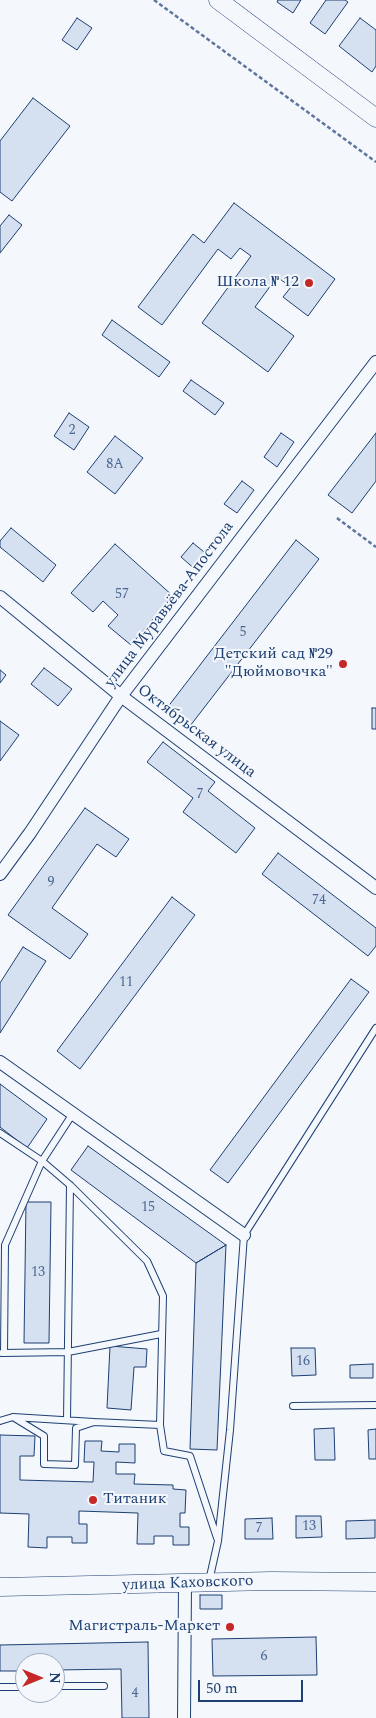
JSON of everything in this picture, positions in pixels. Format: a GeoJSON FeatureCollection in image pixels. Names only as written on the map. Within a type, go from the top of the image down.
{"type":"FeatureCollection","features":[{"type":"Feature","properties":{"kind":"main road"},"geometry":{"type":"LineString","coordinates":[[224,2],[376,118]]}},
{"type":"Feature","properties":{"kind":"main road","name":"улица Каховского"},"geometry":{"type":"LineString","coordinates":[[0,1587],[376,1582]]}},
{"type":"Feature","properties":{"kind":"street","name":"улица Муравьёва-Апостола"},"geometry":{"type":"LineString","coordinates":[[0,874],[30,833],[121,696],[376,362]]}},
{"type":"Feature","properties":{"kind":"street","name":"Октябрьская улица"},"geometry":{"type":"LineString","coordinates":[[0,597],[121,696],[376,888]]}},
{"type":"Feature","properties":{"kind":"street"},"geometry":{"type":"LineString","coordinates":[[0,1062],[72,1115],[244,1235]]}},
{"type":"Feature","properties":{"kind":"street"},"geometry":{"type":"LineString","coordinates":[[184,1718],[185,1584]]}},
{"type":"Feature","properties":{"kind":"lane"},"geometry":{"type":"LineString","coordinates":[[208,1583],[218,1541],[230,1430],[244,1235],[376,1028]]}},
{"type":"Feature","properties":{"kind":"lane"},"geometry":{"type":"LineString","coordinates":[[72,1115],[42,1160],[5,1245],[2,1294],[2,1353],[68,1352],[161,1334]]}},
{"type":"Feature","properties":{"kind":"lane"},"geometry":{"type":"LineString","coordinates":[[0,1133],[42,1160],[70,1184],[147,1261],[163,1296],[160,1425],[164,1451],[190,1456],[218,1541]]}},
{"type":"Feature","properties":{"kind":"lane"},"geometry":{"type":"LineString","coordinates":[[67,1420],[70,1184]]}},
{"type":"Feature","properties":{"kind":"lane"},"geometry":{"type":"LineString","coordinates":[[293,1406],[376,1405]]}},
{"type":"Feature","properties":{"kind":"lane"},"geometry":{"type":"LineString","coordinates":[[0,1421],[13,1417],[160,1425]]}},
{"type":"Feature","properties":{"kind":"lane"},"geometry":{"type":"LineString","coordinates":[[13,1417],[44,1436],[44,1464],[75,1465],[76,1428],[94,1422]]}},
{"type":"Feature","properties":{"kind":"lane"},"geometry":{"type":"LineString","coordinates":[[65,1686],[104,1686]]}},
{"type":"Feature","properties":{"kind":"lane"},"geometry":{"type":"LineString","coordinates":[[0,1687],[15,1687]]}},
{"type":"Feature","properties":{"kind":"path"},"geometry":{"type":"LineString","coordinates":[[154,0],[376,162]]}},
{"type":"Feature","properties":{"kind":"path"},"geometry":{"type":"LineString","coordinates":[[338,518],[376,547]]}},
{"type":"Feature","properties":{"kind":"building"},"geometry":{"type":"Polygon","coordinates":[[[278,0],[301,0],[293,13],[277,2],[278,0]]]}},
{"type":"Feature","properties":{"kind":"building"},"geometry":{"type":"Polygon","coordinates":[[[326,0],[345,0],[348,2],[325,34],[310,23],[326,0]]]}},
{"type":"Feature","properties":{"kind":"building"},"geometry":{"type":"Polygon","coordinates":[[[77,18],[92,28],[77,50],[62,40],[77,18]]]}},
{"type":"Feature","properties":{"kind":"building"},"geometry":{"type":"Polygon","coordinates":[[[360,18],[376,30],[376,66],[372,72],[339,46],[360,18]]]}},
{"type":"Feature","properties":{"kind":"building"},"geometry":{"type":"Polygon","coordinates":[[[33,98],[70,126],[12,201],[0,192],[0,141],[33,98]]]}},
{"type":"Feature","properties":{"kind":"building","name":"Школа № 12"},"geometry":{"type":"Polygon","coordinates":[[[234,203],[335,279],[308,316],[283,297],[291,287],[277,277],[255,307],[294,336],[268,372],[202,323],[251,256],[240,248],[231,259],[218,249],[162,325],[138,307],[193,234],[204,243],[234,203]]]}},
{"type":"Feature","properties":{"kind":"building"},"geometry":{"type":"Polygon","coordinates":[[[9,215],[22,225],[0,253],[0,226],[9,215]]]}},
{"type":"Feature","properties":{"kind":"building"},"geometry":{"type":"Polygon","coordinates":[[[112,320],[170,362],[159,377],[102,335],[112,320]]]}},
{"type":"Feature","properties":{"kind":"building"},"geometry":{"type":"Polygon","coordinates":[[[191,380],[224,403],[215,415],[183,391],[191,380]]]}},
{"type":"Feature","properties":{"kind":"building"},"geometry":{"type":"Polygon","coordinates":[[[69,413],[89,427],[74,450],[54,436],[69,413]]]}},
{"type":"Feature","properties":{"kind":"building"},"geometry":{"type":"Polygon","coordinates":[[[281,433],[294,442],[277,467],[264,457],[281,433]]]}},
{"type":"Feature","properties":{"kind":"building"},"geometry":{"type":"Polygon","coordinates":[[[376,433],[376,481],[352,513],[328,495],[376,433]]]}},
{"type":"Feature","properties":{"kind":"building"},"geometry":{"type":"Polygon","coordinates":[[[115,436],[143,458],[115,494],[87,472],[115,436]]]}},
{"type":"Feature","properties":{"kind":"building"},"geometry":{"type":"Polygon","coordinates":[[[242,481],[254,490],[237,513],[224,504],[242,481]]]}},
{"type":"Feature","properties":{"kind":"building"},"geometry":{"type":"Polygon","coordinates":[[[11,528],[56,565],[43,582],[0,547],[0,541],[11,528]]]}},
{"type":"Feature","properties":{"kind":"building"},"geometry":{"type":"Polygon","coordinates":[[[296,540],[319,559],[190,726],[167,708],[296,540]]]}},
{"type":"Feature","properties":{"kind":"building"},"geometry":{"type":"Polygon","coordinates":[[[193,543],[209,556],[197,571],[181,557],[193,543]]]}},
{"type":"Feature","properties":{"kind":"building"},"geometry":{"type":"Polygon","coordinates":[[[115,544],[173,596],[131,645],[108,626],[118,615],[103,601],[93,612],[71,593],[115,544]]]}},
{"type":"Feature","properties":{"kind":"building"},"geometry":{"type":"Polygon","coordinates":[[[44,668],[72,689],[58,706],[31,684],[44,668]]]}},
{"type":"Feature","properties":{"kind":"building"},"geometry":{"type":"Polygon","coordinates":[[[0,670],[6,675],[0,683],[0,670]]]}},
{"type":"Feature","properties":{"kind":"building"},"geometry":{"type":"Polygon","coordinates":[[[372,708],[376,708],[376,729],[372,729],[372,708]]]}},
{"type":"Feature","properties":{"kind":"building"},"geometry":{"type":"Polygon","coordinates":[[[0,721],[19,735],[0,761],[0,721]]]}},
{"type":"Feature","properties":{"kind":"building"},"geometry":{"type":"Polygon","coordinates":[[[163,742],[215,782],[208,791],[255,828],[236,853],[183,812],[193,798],[147,762],[163,742]]]}},
{"type":"Feature","properties":{"kind":"building"},"geometry":{"type":"Polygon","coordinates":[[[85,808],[129,839],[116,857],[97,844],[52,908],[88,934],[70,959],[8,915],[85,808]]]}},
{"type":"Feature","properties":{"kind":"building"},"geometry":{"type":"Polygon","coordinates":[[[278,853],[376,928],[376,946],[368,956],[262,874],[278,853]]]}},
{"type":"Feature","properties":{"kind":"building"},"geometry":{"type":"Polygon","coordinates":[[[172,897],[195,915],[80,1069],[57,1051],[172,897]]]}},
{"type":"Feature","properties":{"kind":"building"},"geometry":{"type":"Polygon","coordinates":[[[23,947],[46,961],[0,1033],[0,983],[23,947]]]}},
{"type":"Feature","properties":{"kind":"building"},"geometry":{"type":"Polygon","coordinates":[[[351,979],[369,992],[228,1183],[210,1170],[351,979]]]}},
{"type":"Feature","properties":{"kind":"building"},"geometry":{"type":"Polygon","coordinates":[[[0,1084],[47,1119],[27,1148],[0,1127],[0,1084]]]}},
{"type":"Feature","properties":{"kind":"building"},"geometry":{"type":"Polygon","coordinates":[[[88,1146],[226,1245],[196,1263],[71,1170],[88,1146]]]}},
{"type":"Feature","properties":{"kind":"building"},"geometry":{"type":"Polygon","coordinates":[[[26,1202],[51,1202],[49,1343],[24,1343],[26,1202]]]}},
{"type":"Feature","properties":{"kind":"building"},"geometry":{"type":"Polygon","coordinates":[[[226,1245],[217,1450],[190,1449],[196,1263],[226,1245]]]}},
{"type":"Feature","properties":{"kind":"building"},"geometry":{"type":"Polygon","coordinates":[[[110,1346],[147,1349],[146,1367],[134,1367],[131,1410],[107,1408],[110,1346]]]}},
{"type":"Feature","properties":{"kind":"building"},"geometry":{"type":"Polygon","coordinates":[[[291,1348],[315,1348],[316,1375],[292,1376],[291,1348]]]}},
{"type":"Feature","properties":{"kind":"building"},"geometry":{"type":"Polygon","coordinates":[[[373,1364],[373,1378],[350,1378],[350,1365],[373,1364]]]}},
{"type":"Feature","properties":{"kind":"building"},"geometry":{"type":"Polygon","coordinates":[[[334,1428],[335,1460],[315,1460],[314,1429],[334,1428]]]}},
{"type":"Feature","properties":{"kind":"building"},"geometry":{"type":"Polygon","coordinates":[[[376,1429],[376,1459],[369,1459],[368,1430],[376,1429]]]}},
{"type":"Feature","properties":{"kind":"building","name":"Титаник"},"geometry":{"type":"Polygon","coordinates":[[[0,1435],[35,1436],[34,1456],[20,1456],[20,1480],[93,1482],[94,1462],[84,1462],[85,1441],[102,1441],[101,1451],[119,1452],[119,1444],[135,1444],[135,1463],[116,1462],[116,1474],[135,1474],[134,1484],[173,1485],[173,1489],[186,1490],[185,1513],[180,1513],[180,1527],[189,1527],[189,1545],[173,1545],[173,1536],[154,1536],[154,1544],[137,1544],[138,1513],[79,1511],[79,1524],[87,1524],[87,1543],[72,1543],[72,1537],[47,1537],[47,1548],[28,1547],[29,1514],[0,1513],[0,1435]]]}},
{"type":"Feature","properties":{"kind":"building"},"geometry":{"type":"Polygon","coordinates":[[[296,1516],[321,1516],[322,1537],[296,1538],[296,1516]]]}},
{"type":"Feature","properties":{"kind":"building"},"geometry":{"type":"Polygon","coordinates":[[[272,1518],[273,1539],[245,1539],[245,1519],[272,1518]]]}},
{"type":"Feature","properties":{"kind":"building"},"geometry":{"type":"Polygon","coordinates":[[[375,1520],[375,1538],[346,1539],[346,1521],[375,1520]]]}},
{"type":"Feature","properties":{"kind":"building"},"geometry":{"type":"Polygon","coordinates":[[[200,1595],[222,1595],[222,1609],[200,1609],[200,1595]]]}},
{"type":"Feature","properties":{"kind":"building"},"geometry":{"type":"Polygon","coordinates":[[[316,1637],[317,1675],[213,1676],[212,1639],[316,1637]]]}},
{"type":"Feature","properties":{"kind":"building"},"geometry":{"type":"Polygon","coordinates":[[[148,1642],[149,1718],[122,1718],[121,1669],[65,1670],[65,1653],[15,1653],[15,1671],[0,1671],[0,1645],[148,1642]]]}},
{"type":"Feature","properties":{"kind":"place","name":"Школа № 12"},"geometry":{"type":"Point","coordinates":[309,283]}},
{"type":"Feature","properties":{"kind":"place","name":"Детский сад №29 \"Дюймовочка\""},"geometry":{"type":"Point","coordinates":[343,664]}},
{"type":"Feature","properties":{"kind":"place","name":"Титаник"},"geometry":{"type":"Point","coordinates":[93,1500]}},
{"type":"Feature","properties":{"kind":"place","name":"Магистраль-Маркет"},"geometry":{"type":"Point","coordinates":[230,1627]}}]}
